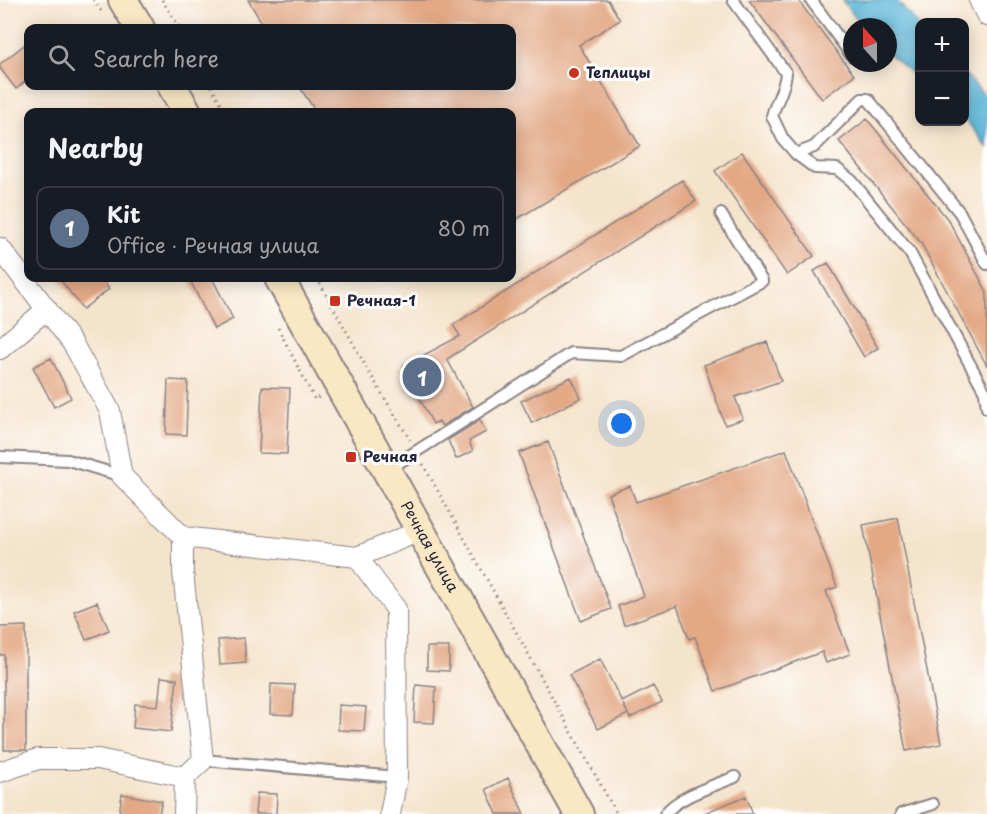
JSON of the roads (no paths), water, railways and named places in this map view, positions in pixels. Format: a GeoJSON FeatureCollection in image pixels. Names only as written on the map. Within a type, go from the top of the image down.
{"type":"FeatureCollection","features":[{"type":"Feature","properties":{"kind":"main road"},"geometry":{"type":"LineString","coordinates":[[123,0],[138,24]]}},
{"type":"Feature","properties":{"kind":"main road"},"geometry":{"type":"LineString","coordinates":[[174,90],[186,108]]}},
{"type":"Feature","properties":{"kind":"main road","name":"Речная улица"},"geometry":{"type":"LineString","coordinates":[[281,282],[579,814]]}},
{"type":"Feature","properties":{"kind":"street"},"geometry":{"type":"LineString","coordinates":[[0,248],[24,279]]}},
{"type":"Feature","properties":{"kind":"street"},"geometry":{"type":"LineString","coordinates":[[26,282],[74,344],[110,411],[122,476],[183,537],[357,557],[422,530]]}},
{"type":"Feature","properties":{"kind":"street"},"geometry":{"type":"LineString","coordinates":[[0,349],[47,309]]}},
{"type":"Feature","properties":{"kind":"street"},"geometry":{"type":"LineString","coordinates":[[183,537],[183,572],[203,760],[184,777],[184,814]]}},
{"type":"Feature","properties":{"kind":"street"},"geometry":{"type":"LineString","coordinates":[[357,557],[396,609],[397,777],[390,814]]}},
{"type":"Feature","properties":{"kind":"street"},"geometry":{"type":"LineString","coordinates":[[0,772],[38,759],[98,759],[184,777]]}},
{"type":"Feature","properties":{"kind":"lane"},"geometry":{"type":"LineString","coordinates":[[733,0],[786,73],[785,86],[776,101],[772,116],[783,139],[796,154],[815,168],[837,169],[852,181],[910,253],[985,392],[987,408]]}},
{"type":"Feature","properties":{"kind":"lane"},"geometry":{"type":"LineString","coordinates":[[811,0],[843,44]]}},
{"type":"Feature","properties":{"kind":"lane"},"geometry":{"type":"LineString","coordinates":[[796,154],[814,147],[855,105],[862,99],[868,99],[960,213],[987,264]]}},
{"type":"Feature","properties":{"kind":"lane"},"geometry":{"type":"LineString","coordinates":[[387,470],[571,353],[621,356],[762,281],[721,214]]}},
{"type":"Feature","properties":{"kind":"lane"},"geometry":{"type":"LineString","coordinates":[[0,457],[68,460],[122,476]]}},
{"type":"Feature","properties":{"kind":"lane"},"geometry":{"type":"LineString","coordinates":[[203,760],[397,777]]}},
{"type":"Feature","properties":{"kind":"lane"},"geometry":{"type":"LineString","coordinates":[[665,814],[674,804],[735,777]]}},
{"type":"Feature","properties":{"kind":"lane"},"geometry":{"type":"LineString","coordinates":[[902,814],[933,804]]}},
{"type":"Feature","properties":{"kind":"water"},"geometry":{"type":"Polygon","coordinates":[[[842,0],[896,0],[915,21],[915,77],[897,61],[897,18],[856,18],[842,0]]]}},
{"type":"Feature","properties":{"kind":"water"},"geometry":{"type":"Polygon","coordinates":[[[969,78],[987,98],[987,147],[969,124],[969,78]]]}},
{"type":"Feature","properties":{"kind":"place","name":"Теплицы"},"geometry":{"type":"Point","coordinates":[574,73]}},
{"type":"Feature","properties":{"kind":"place","name":"Речная-1"},"geometry":{"type":"Point","coordinates":[335,301]}},
{"type":"Feature","properties":{"kind":"place","name":"Kit"},"geometry":{"type":"Point","coordinates":[422,377]}},
{"type":"Feature","properties":{"kind":"place","name":"Речная"},"geometry":{"type":"Point","coordinates":[351,457]}}]}
